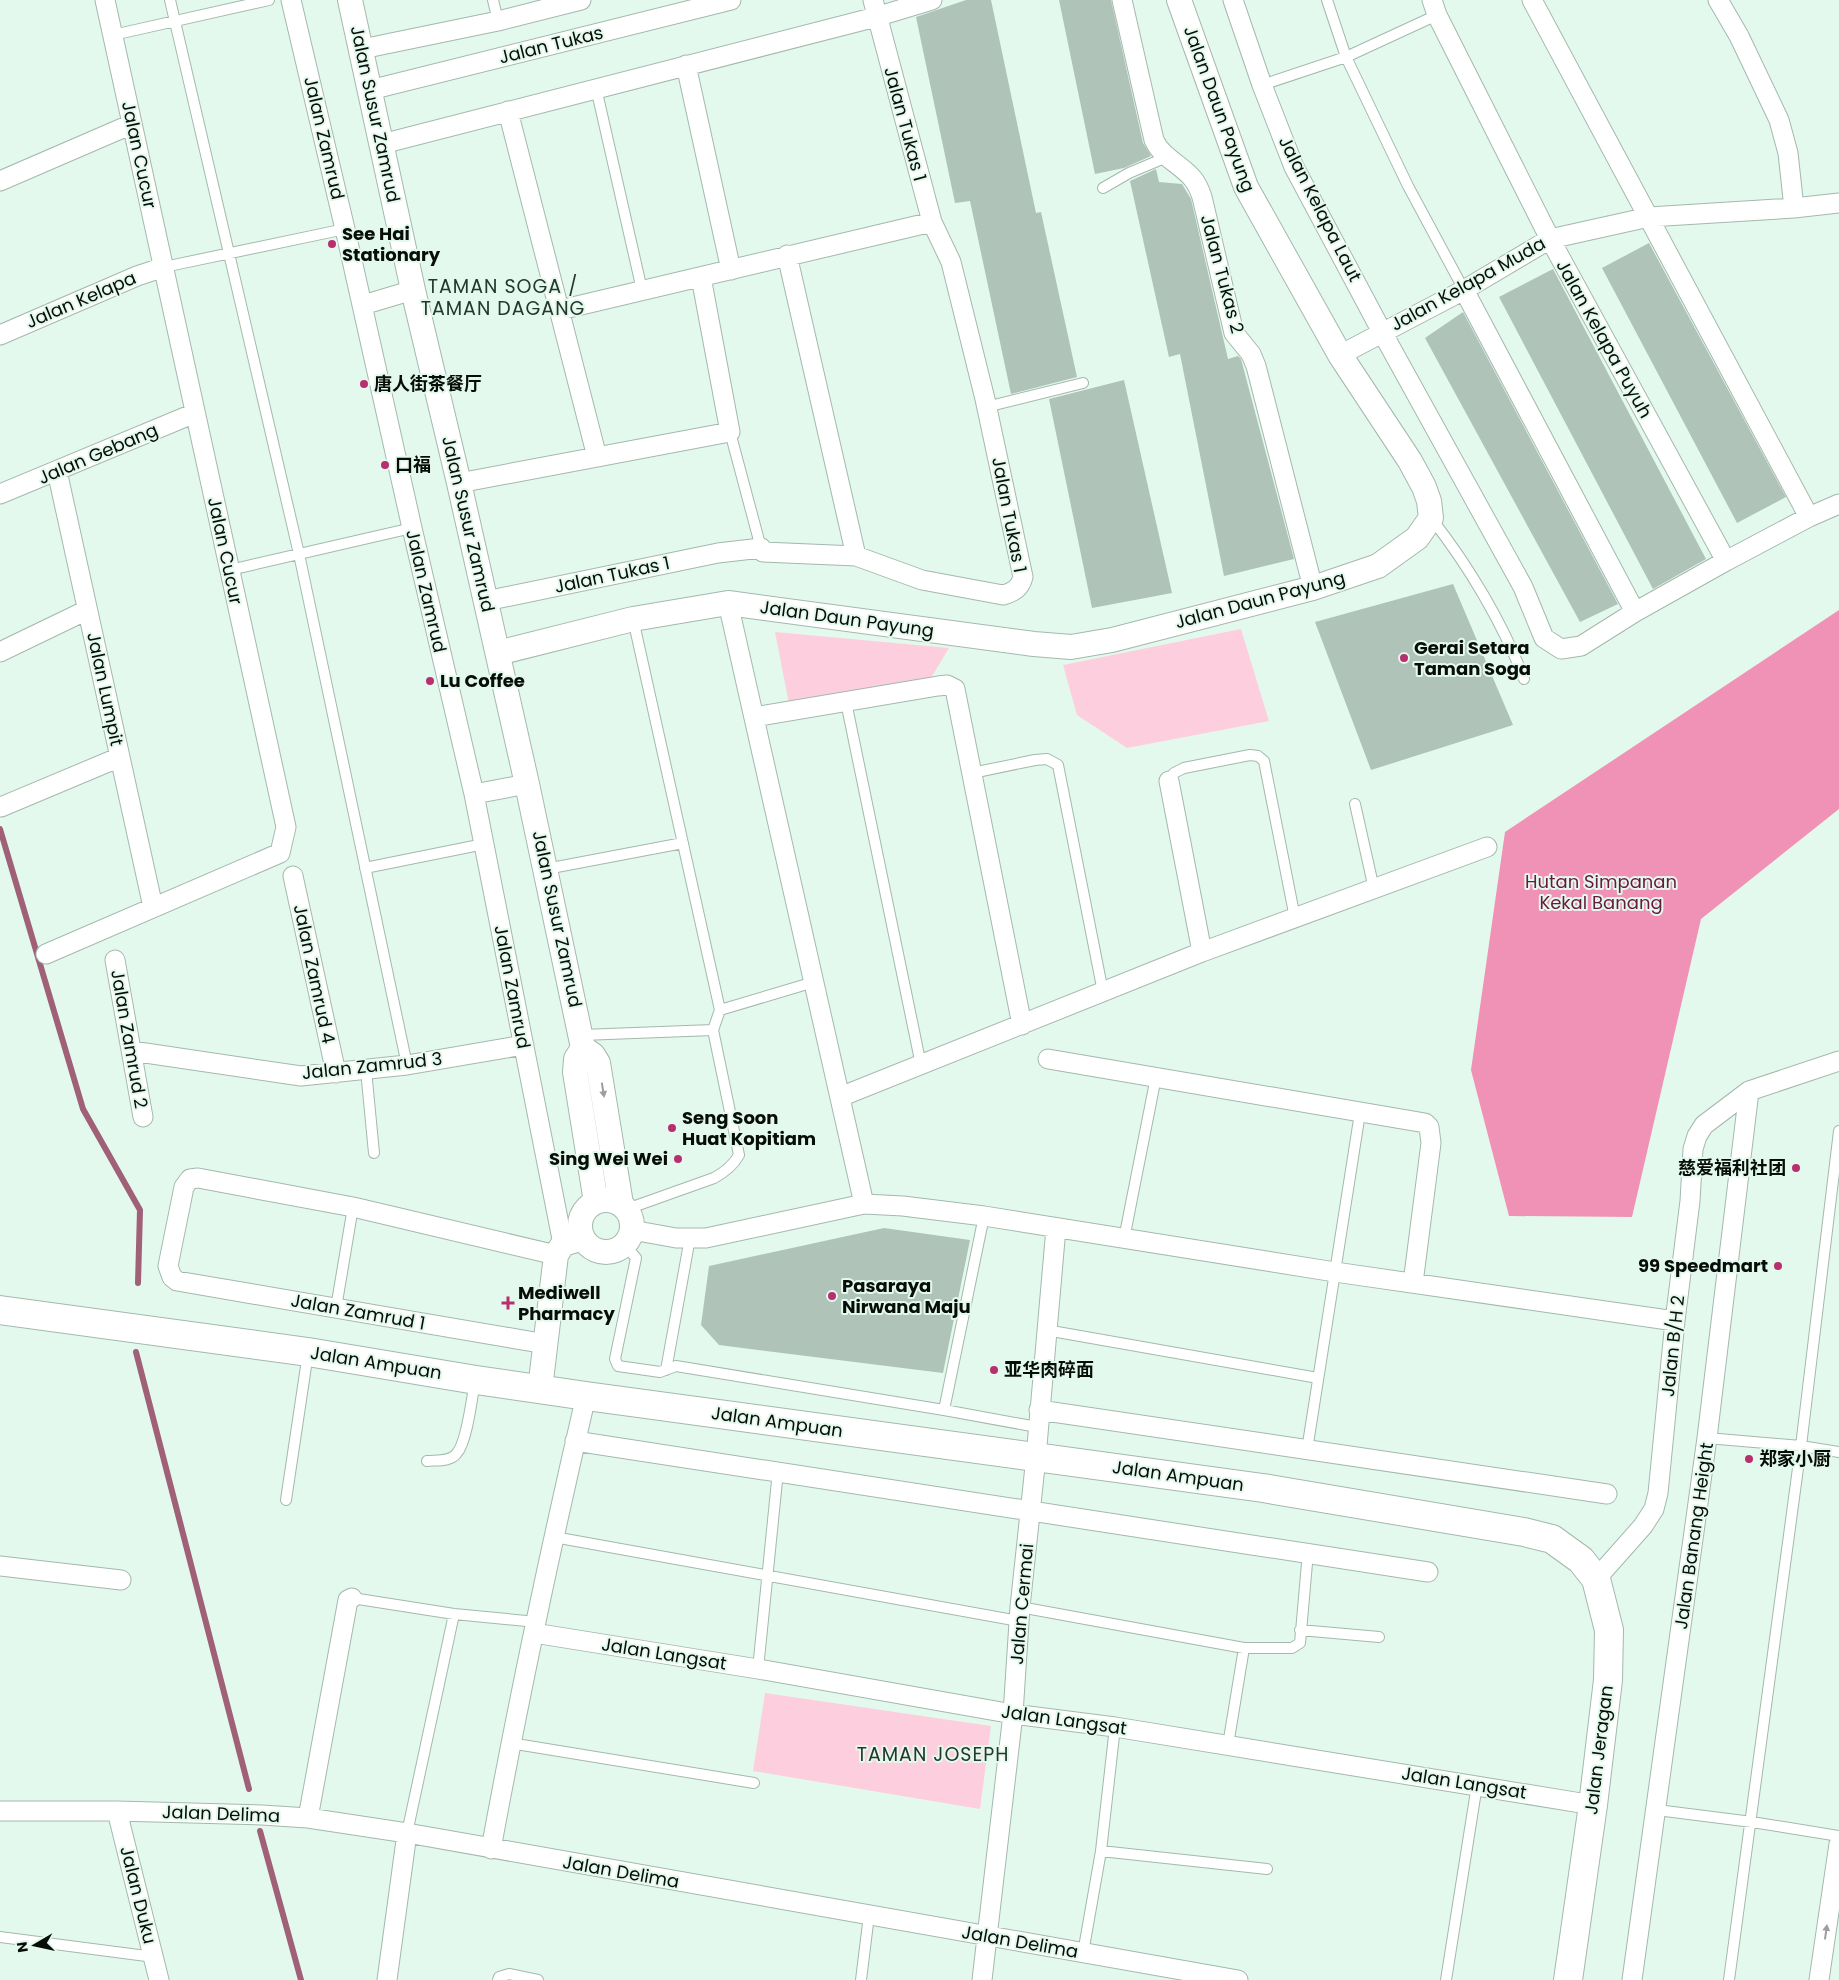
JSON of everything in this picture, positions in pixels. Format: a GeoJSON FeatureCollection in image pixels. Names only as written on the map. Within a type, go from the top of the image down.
{"type":"FeatureCollection","features":[{"type":"Feature","properties":{"kind":"main road","name":"Jalan Ampuan"},"geometry":{"type":"LineString","coordinates":[[0,1310],[308,1352],[586,1396],[1263,1488],[1524,1532],[1552,1539]]}},
{"type":"Feature","properties":{"kind":"main road","name":"Jalan Jeragan"},"geometry":{"type":"LineString","coordinates":[[1552,1539],[1581,1560],[1596,1579],[1609,1630],[1608,1680],[1593,1805],[1568,1980]]}},
{"type":"Feature","properties":{"kind":"street","name":"Jalan Cucur"},"geometry":{"type":"LineString","coordinates":[[46,954],[280,853],[286,827],[105,0]]}},
{"type":"Feature","properties":{"kind":"street","name":"Jalan Zamrud"},"geometry":{"type":"LineString","coordinates":[[291,0],[474,794],[524,1045],[567,1246],[546,1344],[540,1389]]}},
{"type":"Feature","properties":{"kind":"street","name":"Jalan Susur Zamrud"},"geometry":{"type":"LineString","coordinates":[[350,0],[413,290],[498,653],[583,1041]]}},
{"type":"Feature","properties":{"kind":"street"},"geometry":{"type":"LineString","coordinates":[[362,49],[498,21],[581,0]]}},
{"type":"Feature","properties":{"kind":"street","name":"Jalan Tukas"},"geometry":{"type":"LineString","coordinates":[[370,90],[731,0]]}},
{"type":"Feature","properties":{"kind":"street"},"geometry":{"type":"LineString","coordinates":[[382,144],[686,66],[874,8],[932,0]]}},
{"type":"Feature","properties":{"kind":"street","name":"Jalan Tukas 2"},"geometry":{"type":"LineString","coordinates":[[1122,0],[1157,148],[1192,178],[1202,197],[1232,328],[1237,338],[1254,359],[1313,588]]}},
{"type":"Feature","properties":{"kind":"street","name":"Jalan Daun Payung"},"geometry":{"type":"LineString","coordinates":[[498,653],[632,619],[728,603],[1034,644],[1071,647],[1112,640],[1313,588],[1378,566],[1417,538],[1431,518],[1429,501],[1424,487],[1410,461],[1340,355],[1246,187],[1179,0]]}},
{"type":"Feature","properties":{"kind":"street","name":"Jalan Kelapa Laut"},"geometry":{"type":"LineString","coordinates":[[1233,0],[1262,85],[1294,167],[1382,332],[1523,587],[1544,638],[1561,649],[1581,646],[1635,612],[1726,561]]}},
{"type":"Feature","properties":{"kind":"street"},"geometry":{"type":"LineString","coordinates":[[1532,0],[1808,517]]}},
{"type":"Feature","properties":{"kind":"street"},"geometry":{"type":"LineString","coordinates":[[1718,0],[1739,36],[1779,120],[1788,153],[1794,208]]}},
{"type":"Feature","properties":{"kind":"street","name":"Jalan Tukas 1"},"geometry":{"type":"LineString","coordinates":[[486,601],[718,553],[761,548],[763,552],[856,556],[922,580],[1003,595],[1014,592],[1021,585],[1023,577],[986,407],[951,262],[932,222],[874,8]]}},
{"type":"Feature","properties":{"kind":"street","name":"Jalan Kelapa Puyuh"},"geometry":{"type":"LineString","coordinates":[[1435,8],[1550,238],[1726,561]]}},
{"type":"Feature","properties":{"kind":"street"},"geometry":{"type":"LineString","coordinates":[[686,66],[731,270]]}},
{"type":"Feature","properties":{"kind":"street"},"geometry":{"type":"LineString","coordinates":[[508,111],[597,457]]}},
{"type":"Feature","properties":{"kind":"street"},"geometry":{"type":"LineString","coordinates":[[0,181],[132,124]]}},
{"type":"Feature","properties":{"kind":"street","name":"Jalan Kelapa Muda"},"geometry":{"type":"LineString","coordinates":[[1340,355],[1464,290],[1550,238],[1649,218],[1839,203]]}},
{"type":"Feature","properties":{"kind":"street"},"geometry":{"type":"LineString","coordinates":[[560,310],[932,222]]}},
{"type":"Feature","properties":{"kind":"street"},"geometry":{"type":"LineString","coordinates":[[787,255],[856,556]]}},
{"type":"Feature","properties":{"kind":"street","name":"Jalan Kelapa"},"geometry":{"type":"LineString","coordinates":[[0,335],[137,276],[164,267]]}},
{"type":"Feature","properties":{"kind":"street"},"geometry":{"type":"LineString","coordinates":[[459,483],[730,432],[701,277]]}},
{"type":"Feature","properties":{"kind":"street"},"geometry":{"type":"LineString","coordinates":[[363,306],[413,290]]}},
{"type":"Feature","properties":{"kind":"street"},"geometry":{"type":"LineString","coordinates":[[1464,290],[1635,612]]}},
{"type":"Feature","properties":{"kind":"street","name":"Jalan Gebang"},"geometry":{"type":"LineString","coordinates":[[0,494],[195,413]]}},
{"type":"Feature","properties":{"kind":"street","name":"Jalan Lumpit"},"geometry":{"type":"LineString","coordinates":[[56,471],[153,908]]}},
{"type":"Feature","properties":{"kind":"street"},"geometry":{"type":"LineString","coordinates":[[1726,561],[1808,517],[1839,504]]}},
{"type":"Feature","properties":{"kind":"street"},"geometry":{"type":"LineString","coordinates":[[728,603],[864,1204]]}},
{"type":"Feature","properties":{"kind":"street"},"geometry":{"type":"LineString","coordinates":[[0,652],[87,610]]}},
{"type":"Feature","properties":{"kind":"street"},"geometry":{"type":"LineString","coordinates":[[754,717],[948,685],[955,690],[1022,1025]]}},
{"type":"Feature","properties":{"kind":"street"},"geometry":{"type":"LineString","coordinates":[[1,807],[120,757]]}},
{"type":"Feature","properties":{"kind":"street"},"geometry":{"type":"LineString","coordinates":[[1169,780],[1202,952]]}},
{"type":"Feature","properties":{"kind":"street"},"geometry":{"type":"LineString","coordinates":[[474,794],[527,784]]}},
{"type":"Feature","properties":{"kind":"street"},"geometry":{"type":"LineString","coordinates":[[840,1097],[1202,952],[1487,847]]}},
{"type":"Feature","properties":{"kind":"street","name":"Jalan Zamrud 4"},"geometry":{"type":"LineString","coordinates":[[293,876],[336,1073]]}},
{"type":"Feature","properties":{"kind":"street","name":"Jalan Zamrud 2"},"geometry":{"type":"LineString","coordinates":[[115,960],[143,1117]]}},
{"type":"Feature","properties":{"kind":"street"},"geometry":{"type":"LineString","coordinates":[[583,1041],[576,1059],[575,1072],[596,1202]]}},
{"type":"Feature","properties":{"kind":"street"},"geometry":{"type":"LineString","coordinates":[[353,1207],[567,1246],[588,1244],[602,1252],[618,1250],[626,1222],[598,1063],[583,1041]]}},
{"type":"Feature","properties":{"kind":"street","name":"Jalan Zamrud 3"},"geometry":{"type":"LineString","coordinates":[[132,1051],[301,1076],[407,1065],[524,1045]]}},
{"type":"Feature","properties":{"kind":"street"},"geometry":{"type":"LineString","coordinates":[[1048,1059],[1425,1123],[1429,1127],[1431,1143],[1413,1283]]}},
{"type":"Feature","properties":{"kind":"street","name":"Jalan B/H 2"},"geometry":{"type":"LineString","coordinates":[[1596,1579],[1643,1526],[1654,1509],[1658,1493],[1675,1321],[1697,1136],[1704,1126],[1749,1091],[1839,1061]]}},
{"type":"Feature","properties":{"kind":"street","name":"Jalan Banang Height"},"geometry":{"type":"LineString","coordinates":[[1632,1980],[1707,1438],[1749,1091]]}},
{"type":"Feature","properties":{"kind":"street","name":"Jalan Zamrud 1"},"geometry":{"type":"LineString","coordinates":[[353,1207],[198,1178],[190,1179],[184,1186],[168,1266],[172,1277],[177,1281],[546,1344]]}},
{"type":"Feature","properties":{"kind":"street"},"geometry":{"type":"LineString","coordinates":[[567,1246],[580,1228],[582,1217],[587,1208],[605,1199],[626,1222],[676,1238],[724,1235],[864,1204],[903,1206],[984,1216],[1335,1272],[1675,1321]]}},
{"type":"Feature","properties":{"kind":"street","name":"Jalan Cermai"},"geometry":{"type":"LineString","coordinates":[[982,1980],[1014,1714],[1020,1614],[1056,1228]]}},
{"type":"Feature","properties":{"kind":"street"},"geometry":{"type":"LineString","coordinates":[[491,1849],[510,1743],[586,1396]]}},
{"type":"Feature","properties":{"kind":"street"},"geometry":{"type":"LineString","coordinates":[[1038,1419],[1307,1450],[1607,1494]]}},
{"type":"Feature","properties":{"kind":"street"},"geometry":{"type":"LineString","coordinates":[[575,1440],[1428,1572]]}},
{"type":"Feature","properties":{"kind":"street"},"geometry":{"type":"LineString","coordinates":[[0,1566],[121,1580]]}},
{"type":"Feature","properties":{"kind":"street"},"geometry":{"type":"LineString","coordinates":[[308,1818],[348,1600],[352,1598]]}},
{"type":"Feature","properties":{"kind":"street","name":"Jalan Langsat"},"geometry":{"type":"LineString","coordinates":[[535,1627],[1014,1714],[1115,1728],[1593,1805]]}},
{"type":"Feature","properties":{"kind":"street","name":"Jalan Delima"},"geometry":{"type":"LineString","coordinates":[[0,1811],[117,1811],[308,1818],[407,1833],[1238,1980]]}},
{"type":"Feature","properties":{"kind":"street","name":"Jalan Duku"},"geometry":{"type":"LineString","coordinates":[[117,1811],[159,1980]]}},
{"type":"Feature","properties":{"kind":"street"},"geometry":{"type":"LineString","coordinates":[[386,1980],[407,1833]]}},
{"type":"Feature","properties":{"kind":"street"},"geometry":{"type":"LineString","coordinates":[[1820,1980],[1839,1844]]}},
{"type":"Feature","properties":{"kind":"lane"},"geometry":{"type":"LineString","coordinates":[[170,0],[299,554],[407,1065]]}},
{"type":"Feature","properties":{"kind":"lane"},"geometry":{"type":"LineString","coordinates":[[113,36],[270,0]]}},
{"type":"Feature","properties":{"kind":"lane"},"geometry":{"type":"LineString","coordinates":[[493,0],[498,21]]}},
{"type":"Feature","properties":{"kind":"lane"},"geometry":{"type":"LineString","coordinates":[[1327,0],[1346,57],[1408,186],[1464,290]]}},
{"type":"Feature","properties":{"kind":"lane"},"geometry":{"type":"LineString","coordinates":[[1262,85],[1346,57],[1435,8]]}},
{"type":"Feature","properties":{"kind":"lane"},"geometry":{"type":"LineString","coordinates":[[596,88],[642,290]]}},
{"type":"Feature","properties":{"kind":"lane"},"geometry":{"type":"LineString","coordinates":[[1103,188],[1129,173],[1167,157]]}},
{"type":"Feature","properties":{"kind":"lane"},"geometry":{"type":"LineString","coordinates":[[164,267],[345,229]]}},
{"type":"Feature","properties":{"kind":"lane"},"geometry":{"type":"LineString","coordinates":[[986,407],[1083,383]]}},
{"type":"Feature","properties":{"kind":"lane"},"geometry":{"type":"LineString","coordinates":[[730,432],[761,548]]}},
{"type":"Feature","properties":{"kind":"lane"},"geometry":{"type":"LineString","coordinates":[[1431,518],[1453,546],[1507,638],[1524,679]]}},
{"type":"Feature","properties":{"kind":"lane"},"geometry":{"type":"LineString","coordinates":[[230,570],[412,528]]}},
{"type":"Feature","properties":{"kind":"lane"},"geometry":{"type":"LineString","coordinates":[[632,619],[720,1010],[714,1030],[739,1155],[734,1164],[725,1172],[675,1193],[626,1222],[636,1258],[615,1359],[616,1363],[618,1366],[660,1372],[676,1366],[944,1410],[1038,1419]]}},
{"type":"Feature","properties":{"kind":"lane"},"geometry":{"type":"LineString","coordinates":[[846,702],[920,1065]]}},
{"type":"Feature","properties":{"kind":"lane"},"geometry":{"type":"LineString","coordinates":[[1169,780],[1174,773],[1184,768],[1250,755],[1258,756],[1264,761],[1295,918]]}},
{"type":"Feature","properties":{"kind":"lane"},"geometry":{"type":"LineString","coordinates":[[972,773],[1035,760],[1047,759],[1058,765],[1103,992]]}},
{"type":"Feature","properties":{"kind":"lane"},"geometry":{"type":"LineString","coordinates":[[1354,804],[1374,889]]}},
{"type":"Feature","properties":{"kind":"lane"},"geometry":{"type":"LineString","coordinates":[[546,869],[683,843]]}},
{"type":"Feature","properties":{"kind":"lane"},"geometry":{"type":"LineString","coordinates":[[366,868],[484,844]]}},
{"type":"Feature","properties":{"kind":"lane"},"geometry":{"type":"LineString","coordinates":[[720,1010],[814,982]]}},
{"type":"Feature","properties":{"kind":"lane"},"geometry":{"type":"LineString","coordinates":[[583,1041],[714,1030]]}},
{"type":"Feature","properties":{"kind":"lane"},"geometry":{"type":"LineString","coordinates":[[366,1070],[374,1153]]}},
{"type":"Feature","properties":{"kind":"lane"},"geometry":{"type":"LineString","coordinates":[[1124,1239],[1156,1077]]}},
{"type":"Feature","properties":{"kind":"lane"},"geometry":{"type":"LineString","coordinates":[[1307,1450],[1360,1112]]}},
{"type":"Feature","properties":{"kind":"lane"},"geometry":{"type":"LineString","coordinates":[[1729,1980],[1752,1822],[1801,1446],[1839,1131]]}},
{"type":"Feature","properties":{"kind":"lane"},"geometry":{"type":"LineString","coordinates":[[336,1308],[353,1207]]}},
{"type":"Feature","properties":{"kind":"lane"},"geometry":{"type":"LineString","coordinates":[[944,1410],[984,1216]]}},
{"type":"Feature","properties":{"kind":"lane"},"geometry":{"type":"LineString","coordinates":[[666,1370],[690,1238]]}},
{"type":"Feature","properties":{"kind":"lane"},"geometry":{"type":"LineString","coordinates":[[1046,1330],[1318,1378]]}},
{"type":"Feature","properties":{"kind":"lane"},"geometry":{"type":"LineString","coordinates":[[286,1500],[308,1352]]}},
{"type":"Feature","properties":{"kind":"lane"},"geometry":{"type":"LineString","coordinates":[[427,1461],[448,1459],[457,1454],[464,1435],[476,1380]]}},
{"type":"Feature","properties":{"kind":"lane"},"geometry":{"type":"LineString","coordinates":[[1707,1438],[1801,1446],[1839,1452]]}},
{"type":"Feature","properties":{"kind":"lane"},"geometry":{"type":"LineString","coordinates":[[758,1669],[778,1471]]}},
{"type":"Feature","properties":{"kind":"lane"},"geometry":{"type":"LineString","coordinates":[[554,1537],[767,1576],[1244,1648],[1292,1648],[1300,1643],[1308,1552]]}},
{"type":"Feature","properties":{"kind":"lane"},"geometry":{"type":"LineString","coordinates":[[352,1598],[535,1627]]}},
{"type":"Feature","properties":{"kind":"lane"},"geometry":{"type":"LineString","coordinates":[[407,1833],[454,1614]]}},
{"type":"Feature","properties":{"kind":"lane"},"geometry":{"type":"LineString","coordinates":[[1300,1630],[1379,1637]]}},
{"type":"Feature","properties":{"kind":"lane"},"geometry":{"type":"LineString","coordinates":[[1228,1746],[1244,1648]]}},
{"type":"Feature","properties":{"kind":"lane"},"geometry":{"type":"LineString","coordinates":[[1083,1953],[1101,1851],[1115,1728]]}},
{"type":"Feature","properties":{"kind":"lane"},"geometry":{"type":"LineString","coordinates":[[510,1743],[754,1783]]}},
{"type":"Feature","properties":{"kind":"lane"},"geometry":{"type":"LineString","coordinates":[[1446,1980],[1477,1786]]}},
{"type":"Feature","properties":{"kind":"lane"},"geometry":{"type":"LineString","coordinates":[[1657,1810],[1752,1822],[1839,1836]]}},
{"type":"Feature","properties":{"kind":"lane"},"geometry":{"type":"LineString","coordinates":[[1101,1851],[1267,1869]]}},
{"type":"Feature","properties":{"kind":"lane"},"geometry":{"type":"LineString","coordinates":[[861,1980],[869,1915]]}},
{"type":"Feature","properties":{"kind":"lane"},"geometry":{"type":"LineString","coordinates":[[0,1937],[154,1958]]}},
{"type":"Feature","properties":{"kind":"lane"},"geometry":{"type":"LineString","coordinates":[[498,1980],[499,1977],[509,1974],[538,1980]]}},
{"type":"Feature","properties":{"kind":"shaded area"},"geometry":{"type":"Polygon","coordinates":[[[1241,629],[1269,721],[1127,748],[1077,715],[1063,665],[1241,629]]]}},
{"type":"Feature","properties":{"kind":"shaded area"},"geometry":{"type":"Polygon","coordinates":[[[775,632],[949,648],[931,678],[789,704],[775,632]]]}},
{"type":"Feature","properties":{"kind":"shaded area"},"geometry":{"type":"Polygon","coordinates":[[[765,1693],[991,1726],[980,1809],[753,1771],[765,1693]]]}},
{"type":"Feature","properties":{"kind":"green space","name":"Hutan Simpanan Kekal Banang"},"geometry":{"type":"Polygon","coordinates":[[[1839,610],[1839,809],[1701,919],[1632,1217],[1509,1216],[1471,1070],[1505,832],[1839,610]]]}},
{"type":"Feature","properties":{"kind":"building"},"geometry":{"type":"Polygon","coordinates":[[[966,0],[991,0],[1036,213],[1041,212],[1077,377],[1011,394],[970,201],[955,203],[916,17],[966,0]]]}},
{"type":"Feature","properties":{"kind":"building"},"geometry":{"type":"Polygon","coordinates":[[[1059,0],[1111,0],[1143,143],[1151,156],[1124,168],[1095,174],[1059,0]]]}},
{"type":"Feature","properties":{"kind":"building"},"geometry":{"type":"Polygon","coordinates":[[[1156,169],[1159,182],[1182,184],[1191,199],[1228,359],[1238,356],[1241,359],[1294,559],[1224,576],[1180,354],[1169,357],[1130,181],[1156,169]]]}},
{"type":"Feature","properties":{"kind":"building"},"geometry":{"type":"Polygon","coordinates":[[[1649,243],[1786,497],[1737,523],[1602,268],[1649,243]]]}},
{"type":"Feature","properties":{"kind":"building"},"geometry":{"type":"Polygon","coordinates":[[[1553,269],[1706,559],[1653,589],[1499,297],[1553,269]]]}},
{"type":"Feature","properties":{"kind":"building"},"geometry":{"type":"Polygon","coordinates":[[[1463,312],[1618,604],[1580,622],[1425,338],[1463,312]]]}},
{"type":"Feature","properties":{"kind":"building"},"geometry":{"type":"Polygon","coordinates":[[[1124,380],[1172,593],[1092,608],[1049,399],[1124,380]]]}},
{"type":"Feature","properties":{"kind":"building"},"geometry":{"type":"Polygon","coordinates":[[[1453,584],[1513,725],[1371,770],[1315,622],[1453,584]]]}},
{"type":"Feature","properties":{"kind":"building","name":"Pasaraya Nirwana Maju"},"geometry":{"type":"Polygon","coordinates":[[[884,1228],[970,1240],[943,1373],[719,1345],[701,1325],[709,1266],[884,1228]]]}},
{"type":"Feature","properties":{"kind":"waterway"},"geometry":{"type":"LineString","coordinates":[[0,829],[83,1109],[140,1210],[138,1283]]}},
{"type":"Feature","properties":{"kind":"waterway"},"geometry":{"type":"LineString","coordinates":[[136,1352],[249,1789]]}},
{"type":"Feature","properties":{"kind":"waterway"},"geometry":{"type":"LineString","coordinates":[[260,1831],[301,1980]]}},
{"type":"Feature","properties":{"kind":"place","name":"See Hai Stationary"},"geometry":{"type":"Point","coordinates":[332,244]}},
{"type":"Feature","properties":{"kind":"place","name":"唐人街茶餐厅"},"geometry":{"type":"Point","coordinates":[364,384]}},
{"type":"Feature","properties":{"kind":"place","name":"口福"},"geometry":{"type":"Point","coordinates":[385,465]}},
{"type":"Feature","properties":{"kind":"place","name":"Gerai Setara Taman Soga"},"geometry":{"type":"Point","coordinates":[1404,658]}},
{"type":"Feature","properties":{"kind":"place","name":"Lu Coffee"},"geometry":{"type":"Point","coordinates":[430,681]}},
{"type":"Feature","properties":{"kind":"place","name":"Seng Soon Huat Kopitiam"},"geometry":{"type":"Point","coordinates":[672,1128]}},
{"type":"Feature","properties":{"kind":"place","name":"Sing Wei Wei"},"geometry":{"type":"Point","coordinates":[678,1159]}},
{"type":"Feature","properties":{"kind":"place","name":"慈爱福利社团"},"geometry":{"type":"Point","coordinates":[1796,1168]}},
{"type":"Feature","properties":{"kind":"place","name":"99 Speedmart"},"geometry":{"type":"Point","coordinates":[1778,1266]}},
{"type":"Feature","properties":{"kind":"place","name":"Pasaraya Nirwana Maju"},"geometry":{"type":"Point","coordinates":[832,1296]}},
{"type":"Feature","properties":{"kind":"place","name":"Mediwell Pharmacy"},"geometry":{"type":"Point","coordinates":[508,1303]}},
{"type":"Feature","properties":{"kind":"place","name":"亚华肉碎面"},"geometry":{"type":"Point","coordinates":[994,1370]}},
{"type":"Feature","properties":{"kind":"place","name":"郑家小厨"},"geometry":{"type":"Point","coordinates":[1749,1459]}},
{"type":"Feature","properties":{"kind":"district","name":"TAMAN SOGA / TAMAN DAGANG"},"geometry":{"type":"Point","coordinates":[503,297]}},
{"type":"Feature","properties":{"kind":"district","name":"TAMAN JOSEPH"},"geometry":{"type":"Point","coordinates":[933,1754]}}]}
